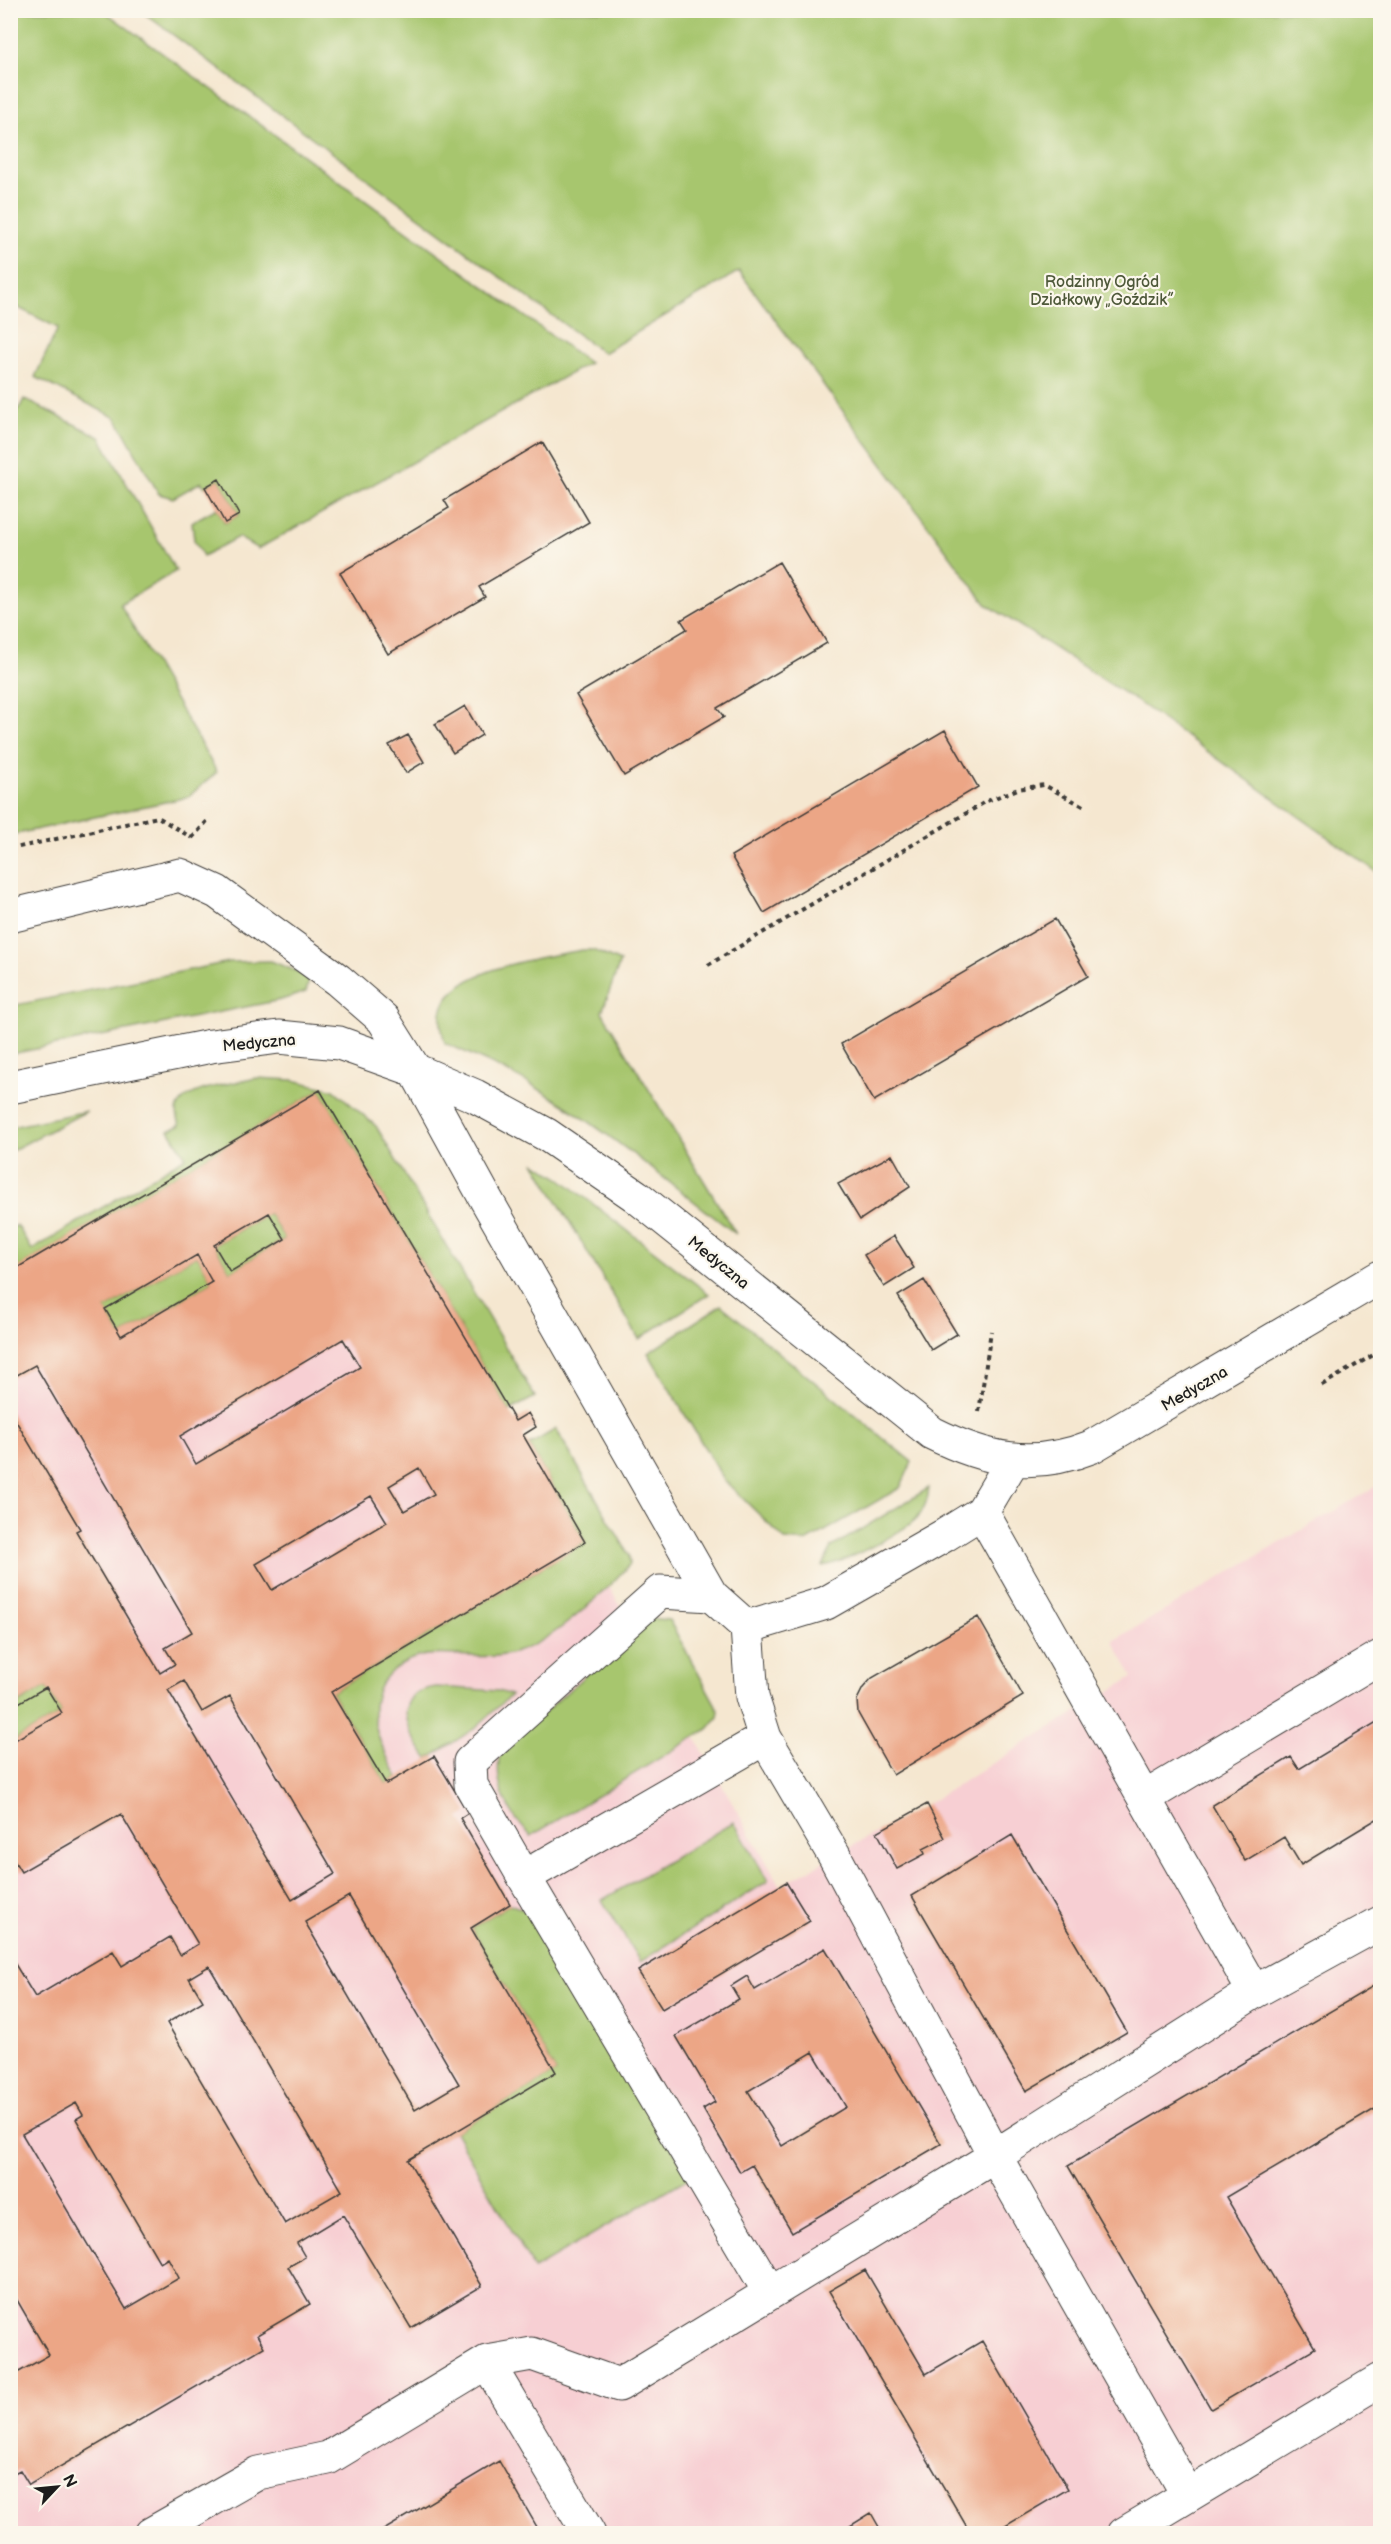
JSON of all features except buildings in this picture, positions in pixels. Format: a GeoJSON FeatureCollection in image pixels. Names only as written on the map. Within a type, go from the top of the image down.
{"type":"FeatureCollection","features":[{"type":"Feature","properties":{"kind":"street"},"geometry":{"type":"LineString","coordinates":[[10,916],[180,875],[217,891],[338,980],[383,1019],[415,1070],[711,1595],[747,1627],[752,1696],[765,1738],[838,1864],[995,2156],[1188,2495]]}},
{"type":"Feature","properties":{"kind":"street","name":"Medyczna"},"geometry":{"type":"LineString","coordinates":[[10,1087],[211,1046],[279,1037],[339,1043],[415,1070],[475,1096],[547,1135],[636,1196],[932,1433],[961,1448],[1013,1460],[1036,1461],[1064,1458],[1091,1447],[1380,1277]]}},
{"type":"Feature","properties":{"kind":"street"},"geometry":{"type":"LineString","coordinates":[[747,1627],[826,1603],[982,1512],[1013,1460]]}},
{"type":"Feature","properties":{"kind":"street"},"geometry":{"type":"LineString","coordinates":[[982,1512],[1146,1797],[1254,1992]]}},
{"type":"Feature","properties":{"kind":"street"},"geometry":{"type":"LineString","coordinates":[[711,1595],[660,1592],[470,1762],[471,1785],[770,2291]]}},
{"type":"Feature","properties":{"kind":"street"},"geometry":{"type":"LineString","coordinates":[[1146,1797],[1380,1657]]}},
{"type":"Feature","properties":{"kind":"street"},"geometry":{"type":"LineString","coordinates":[[524,1877],[765,1738]]}},
{"type":"Feature","properties":{"kind":"street"},"geometry":{"type":"LineString","coordinates":[[150,2534],[258,2473],[328,2458],[487,2362],[532,2354],[619,2385],[995,2156],[1254,1992],[1380,1923]]}},
{"type":"Feature","properties":{"kind":"street"},"geometry":{"type":"LineString","coordinates":[[487,2362],[589,2534]]}},
{"type":"Feature","properties":{"kind":"street"},"geometry":{"type":"LineString","coordinates":[[1124,2534],[1380,2380]]}},
{"type":"Feature","properties":{"kind":"path"},"geometry":{"type":"LineString","coordinates":[[708,965],[987,801],[1018,789],[1044,785],[1087,808]]}},
{"type":"Feature","properties":{"kind":"path"},"geometry":{"type":"LineString","coordinates":[[192,838],[209,819]]}},
{"type":"Feature","properties":{"kind":"path"},"geometry":{"type":"LineString","coordinates":[[979,1412],[991,1331]]}},
{"type":"Feature","properties":{"kind":"path"},"geometry":{"type":"LineString","coordinates":[[1322,1385],[1380,1351]]}},
{"type":"Feature","properties":{"kind":"shaded area"},"geometry":{"type":"Polygon","coordinates":[[[320,1090],[514,1421],[528,1413],[536,1427],[523,1436],[780,1886],[927,1804],[1133,1677],[1113,1641],[1380,1484],[1380,2533],[11,2533],[10,1229],[17,1225],[36,1257],[320,1090]]]}},
{"type":"Feature","properties":{"kind":"green space"},"geometry":{"type":"Polygon","coordinates":[[[10,11],[104,11],[589,363],[258,549],[238,537],[203,556],[194,540],[192,522],[217,508],[225,523],[239,515],[219,479],[205,487],[201,482],[173,498],[159,494],[116,418],[35,377],[58,328],[11,304],[10,11]]]}},
{"type":"Feature","properties":{"kind":"green space","name":"Rodzinny Ogród Działkowy „Goździk”"},"geometry":{"type":"Polygon","coordinates":[[[141,11],[1380,11],[1380,874],[1135,700],[986,604],[739,271],[603,353],[141,11]]]}},
{"type":"Feature","properties":{"kind":"green space"},"geometry":{"type":"Polygon","coordinates":[[[24,399],[100,437],[176,571],[120,604],[217,772],[188,797],[11,835],[10,405],[19,409],[24,399]]]}},
{"type":"Feature","properties":{"kind":"green space"},"geometry":{"type":"Polygon","coordinates":[[[593,950],[620,962],[602,1012],[736,1234],[585,1119],[532,1085],[445,1043],[441,1020],[443,1006],[452,993],[466,982],[505,966],[593,950]]]}},
{"type":"Feature","properties":{"kind":"green space"},"geometry":{"type":"Polygon","coordinates":[[[271,961],[296,971],[309,980],[306,992],[281,1000],[11,1054],[11,1006],[229,962],[271,961]]]}},
{"type":"Feature","properties":{"kind":"green space"},"geometry":{"type":"Polygon","coordinates":[[[257,1078],[293,1080],[334,1090],[376,1126],[535,1397],[509,1411],[320,1090],[11,1272],[10,1229],[17,1225],[32,1250],[186,1157],[169,1130],[180,1125],[177,1111],[181,1103],[188,1096],[211,1087],[257,1078]]]}},
{"type":"Feature","properties":{"kind":"green space"},"geometry":{"type":"Polygon","coordinates":[[[87,1111],[11,1151],[11,1127],[87,1111]]]}},
{"type":"Feature","properties":{"kind":"green space"},"geometry":{"type":"Polygon","coordinates":[[[534,1162],[561,1179],[709,1294],[639,1339],[534,1162]]]}},
{"type":"Feature","properties":{"kind":"green space"},"geometry":{"type":"Polygon","coordinates":[[[269,1213],[285,1239],[230,1272],[214,1245],[269,1213]]]}},
{"type":"Feature","properties":{"kind":"green space"},"geometry":{"type":"Polygon","coordinates":[[[197,1255],[212,1282],[121,1336],[105,1309],[197,1255]]]}},
{"type":"Feature","properties":{"kind":"green space"},"geometry":{"type":"Polygon","coordinates":[[[721,1305],[912,1462],[900,1488],[806,1542],[785,1540],[724,1480],[648,1353],[721,1305]]]}},
{"type":"Feature","properties":{"kind":"green space"},"geometry":{"type":"Polygon","coordinates":[[[556,1429],[629,1555],[630,1564],[578,1615],[531,1646],[505,1655],[494,1656],[426,1655],[408,1660],[393,1670],[382,1682],[376,1695],[374,1709],[378,1736],[398,1777],[386,1784],[331,1692],[585,1542],[529,1445],[556,1429]]]}},
{"type":"Feature","properties":{"kind":"green space"},"geometry":{"type":"Polygon","coordinates":[[[929,1488],[922,1511],[910,1524],[857,1554],[822,1566],[832,1547],[929,1488]]]}},
{"type":"Feature","properties":{"kind":"green space"},"geometry":{"type":"Polygon","coordinates":[[[648,1618],[669,1620],[719,1711],[718,1717],[708,1729],[531,1836],[515,1818],[504,1798],[498,1765],[500,1753],[648,1618]]]}},
{"type":"Feature","properties":{"kind":"green space"},"geometry":{"type":"Polygon","coordinates":[[[46,1687],[62,1713],[15,1740],[11,1732],[11,1708],[46,1687]]]}},
{"type":"Feature","properties":{"kind":"green space"},"geometry":{"type":"Polygon","coordinates":[[[436,1687],[499,1691],[511,1695],[474,1729],[428,1759],[409,1727],[406,1716],[407,1706],[411,1697],[421,1691],[436,1687]]]}},
{"type":"Feature","properties":{"kind":"green space"},"geometry":{"type":"Polygon","coordinates":[[[734,1822],[768,1881],[640,1962],[602,1900],[734,1822]]]}},
{"type":"Feature","properties":{"kind":"green space"},"geometry":{"type":"Polygon","coordinates":[[[510,1904],[529,1912],[690,2177],[534,2269],[455,2132],[556,2072],[471,1928],[510,1904]]]}}]}
